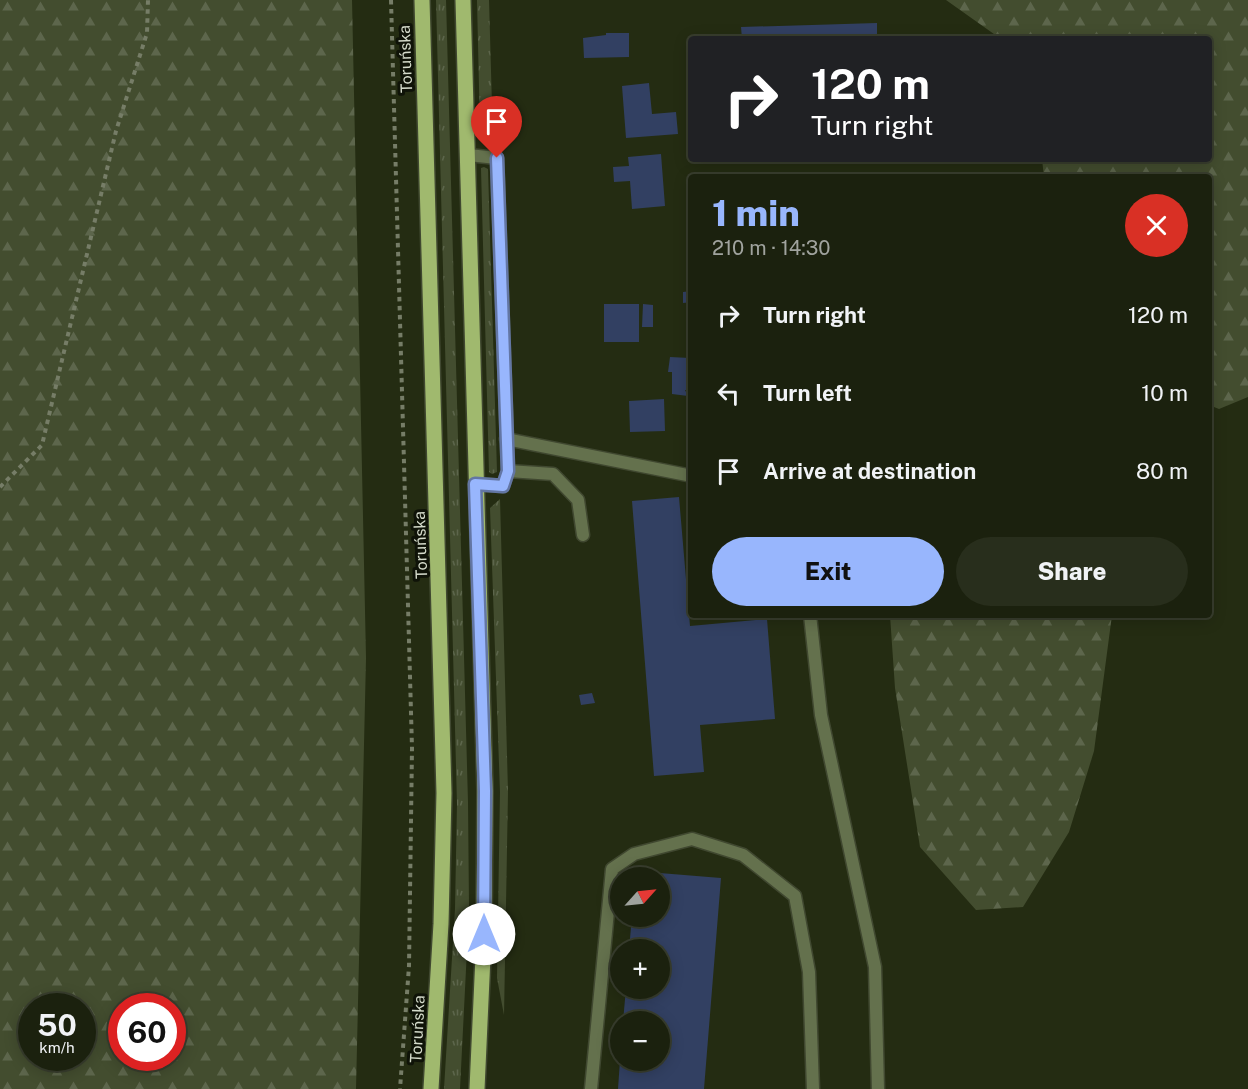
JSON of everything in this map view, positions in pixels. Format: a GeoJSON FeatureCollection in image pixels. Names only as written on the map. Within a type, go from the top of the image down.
{"type":"FeatureCollection","features":[{"type":"Feature","properties":{"kind":"main road","name":"Toruńska"},"geometry":{"type":"LineString","coordinates":[[422,0],[444,793],[441,924],[431,1089]]}},
{"type":"Feature","properties":{"kind":"main road"},"geometry":{"type":"LineString","coordinates":[[463,0],[485,791],[484,934],[477,1089]]}},
{"type":"Feature","properties":{"kind":"street"},"geometry":{"type":"LineString","coordinates":[[468,154],[497,158],[508,471],[503,486],[475,484]]}},
{"type":"Feature","properties":{"kind":"street"},"geometry":{"type":"LineString","coordinates":[[506,439],[688,475]]}},
{"type":"Feature","properties":{"kind":"street"},"geometry":{"type":"LineString","coordinates":[[508,471],[553,474],[578,500],[583,535]]}},
{"type":"Feature","properties":{"kind":"street"},"geometry":{"type":"LineString","coordinates":[[810,618],[820,715],[875,968],[878,1089]]}},
{"type":"Feature","properties":{"kind":"street"},"geometry":{"type":"LineString","coordinates":[[591,1089],[612,869],[634,854],[692,839],[743,855],[795,896],[809,972],[813,1089]]}},
{"type":"Feature","properties":{"kind":"path"},"geometry":{"type":"LineString","coordinates":[[0,487],[42,445],[116,131],[147,33],[148,0]]}},
{"type":"Feature","properties":{"kind":"path"},"geometry":{"type":"LineString","coordinates":[[391,0],[412,748],[409,966],[400,1089]]}},
{"type":"Feature","properties":{"kind":"green space"},"geometry":{"type":"Polygon","coordinates":[[[0,0],[352,0],[366,658],[356,1089],[0,1089],[0,0]]]}},
{"type":"Feature","properties":{"kind":"green space"},"geometry":{"type":"Polygon","coordinates":[[[436,0],[446,0],[468,803],[469,909],[460,1089],[444,1089],[455,909],[457,804],[436,0]]]}},
{"type":"Feature","properties":{"kind":"green space"},"geometry":{"type":"Polygon","coordinates":[[[477,0],[489,0],[493,142],[485,138],[480,130],[477,0]]]}},
{"type":"Feature","properties":{"kind":"green space"},"geometry":{"type":"Polygon","coordinates":[[[946,0],[1248,0],[1248,397],[1219,409],[1212,406],[1212,174],[1044,174],[1042,162],[1212,162],[1212,36],[997,36],[946,0]]]}},
{"type":"Feature","properties":{"kind":"green space"},"geometry":{"type":"Polygon","coordinates":[[[481,168],[488,169],[497,472],[492,474],[489,472],[481,168]]]}},
{"type":"Feature","properties":{"kind":"green space"},"geometry":{"type":"Polygon","coordinates":[[[500,499],[508,792],[504,1015],[497,978],[500,792],[490,508],[500,499]]]}},
{"type":"Feature","properties":{"kind":"green space"},"geometry":{"type":"Polygon","coordinates":[[[890,618],[1112,618],[1094,751],[1069,832],[1023,907],[976,910],[920,847],[895,688],[890,618]]]}},
{"type":"Feature","properties":{"kind":"building"},"geometry":{"type":"Polygon","coordinates":[[[877,23],[877,36],[742,36],[741,27],[877,23]]]}},
{"type":"Feature","properties":{"kind":"building"},"geometry":{"type":"Polygon","coordinates":[[[606,33],[629,33],[629,57],[584,58],[583,38],[606,35],[606,33]]]}},
{"type":"Feature","properties":{"kind":"building"},"geometry":{"type":"Polygon","coordinates":[[[649,83],[652,114],[676,112],[678,134],[626,138],[622,86],[649,83]]]}},
{"type":"Feature","properties":{"kind":"building"},"geometry":{"type":"Polygon","coordinates":[[[661,154],[665,206],[632,209],[630,181],[614,182],[613,167],[629,166],[628,157],[661,154]]]}},
{"type":"Feature","properties":{"kind":"building"},"geometry":{"type":"Polygon","coordinates":[[[688,291],[688,302],[683,303],[683,292],[688,291]]]}},
{"type":"Feature","properties":{"kind":"building"},"geometry":{"type":"Polygon","coordinates":[[[604,304],[639,304],[639,342],[604,342],[604,304]]]}},
{"type":"Feature","properties":{"kind":"building"},"geometry":{"type":"Polygon","coordinates":[[[643,304],[653,305],[653,327],[642,327],[643,304]]]}},
{"type":"Feature","properties":{"kind":"building"},"geometry":{"type":"Polygon","coordinates":[[[670,357],[688,358],[688,390],[685,390],[688,396],[672,394],[672,372],[668,372],[670,357]]]}},
{"type":"Feature","properties":{"kind":"building"},"geometry":{"type":"Polygon","coordinates":[[[664,399],[665,431],[630,432],[629,401],[664,399]]]}},
{"type":"Feature","properties":{"kind":"building"},"geometry":{"type":"Polygon","coordinates":[[[679,497],[690,626],[767,619],[775,719],[700,725],[704,772],[654,776],[632,501],[679,497]]]}},
{"type":"Feature","properties":{"kind":"building"},"geometry":{"type":"Polygon","coordinates":[[[592,693],[595,703],[581,705],[579,695],[592,693]]]}},
{"type":"Feature","properties":{"kind":"building"},"geometry":{"type":"Polygon","coordinates":[[[670,874],[721,878],[704,1089],[618,1089],[619,1071],[670,1071],[670,1011],[624,1011],[625,999],[670,999],[670,939],[630,939],[631,927],[670,927],[670,874]]]}},
{"type":"Feature","properties":{"kind":"route"},"geometry":{"type":"LineString","coordinates":[[484,934],[485,791],[475,484],[503,486],[508,471],[497,158]]}}]}
